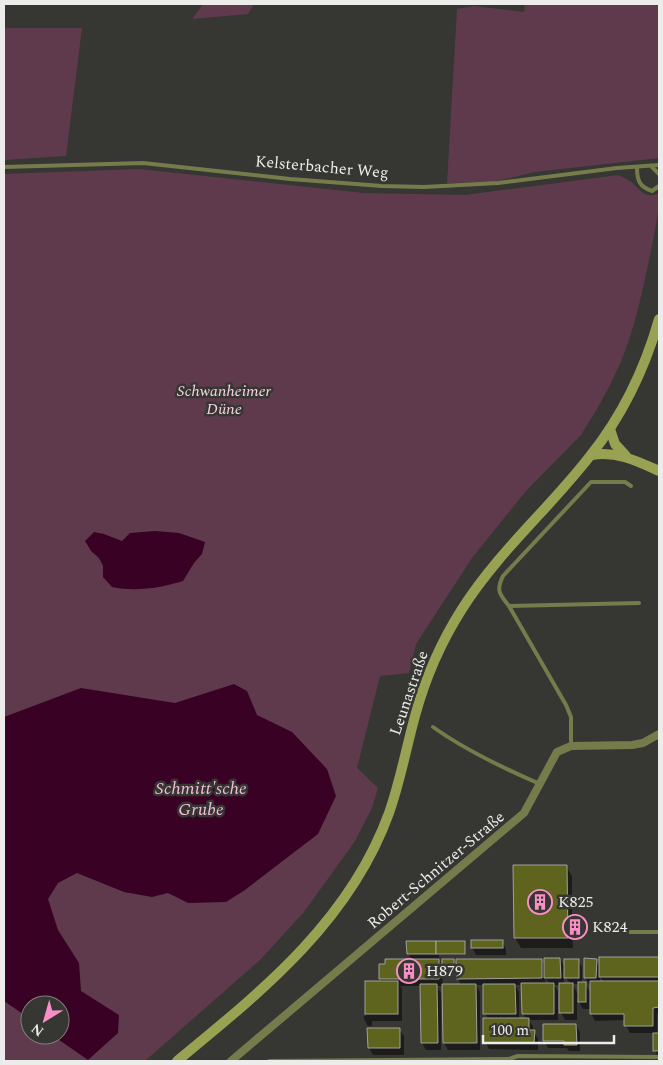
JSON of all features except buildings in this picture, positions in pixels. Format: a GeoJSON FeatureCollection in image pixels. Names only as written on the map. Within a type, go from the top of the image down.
{"type":"FeatureCollection","features":[{"type":"Feature","properties":{"kind":"main road","name":"Leunastraße"},"geometry":{"type":"LineString","coordinates":[[177,1061],[252,999],[290,963],[320,931],[347,896],[367,862],[386,822],[398,786],[420,699],[451,627],[471,595],[494,564],[592,455],[630,393],[647,356],[659,319]]}},
{"type":"Feature","properties":{"kind":"main road"},"geometry":{"type":"LineString","coordinates":[[610,428],[615,444],[627,457]]}},
{"type":"Feature","properties":{"kind":"main road"},"geometry":{"type":"LineString","coordinates":[[592,455],[608,453],[627,457],[659,471]]}},
{"type":"Feature","properties":{"kind":"street"},"geometry":{"type":"LineString","coordinates":[[571,746],[632,745],[643,743],[659,734]]}},
{"type":"Feature","properties":{"kind":"street","name":"Robert-Schnitzer-Straße"},"geometry":{"type":"LineString","coordinates":[[231,1061],[520,818],[557,752],[571,746]]}},
{"type":"Feature","properties":{"kind":"lane","name":"Kelsterbacher Weg"},"geometry":{"type":"LineString","coordinates":[[4,167],[143,163],[290,179],[424,187],[498,183],[617,168],[659,165]]}},
{"type":"Feature","properties":{"kind":"lane"},"geometry":{"type":"LineString","coordinates":[[652,166],[659,174]]}},
{"type":"Feature","properties":{"kind":"lane"},"geometry":{"type":"LineString","coordinates":[[637,168],[637,179],[643,188],[652,191],[659,186]]}},
{"type":"Feature","properties":{"kind":"lane"},"geometry":{"type":"LineString","coordinates":[[571,746],[571,717],[566,705],[509,606],[500,595],[499,584],[503,576],[591,482],[624,482],[631,486]]}},
{"type":"Feature","properties":{"kind":"lane"},"geometry":{"type":"LineString","coordinates":[[509,606],[639,603]]}},
{"type":"Feature","properties":{"kind":"lane"},"geometry":{"type":"LineString","coordinates":[[432,727],[449,739],[540,784]]}},
{"type":"Feature","properties":{"kind":"lane"},"geometry":{"type":"LineString","coordinates":[[613,932],[659,932]]}},
{"type":"Feature","properties":{"kind":"lane"},"geometry":{"type":"LineString","coordinates":[[269,1061],[509,1060],[518,1056],[659,1057]]}},
{"type":"Feature","properties":{"kind":"green space"},"geometry":{"type":"Polygon","coordinates":[[[203,4],[254,4],[248,14],[192,19],[203,4]]]}},
{"type":"Feature","properties":{"kind":"green space"},"geometry":{"type":"Polygon","coordinates":[[[525,4],[656,4],[659,8],[659,158],[535,172],[493,182],[447,183],[457,9],[474,6],[524,12],[525,4]]]}},
{"type":"Feature","properties":{"kind":"green space"},"geometry":{"type":"Polygon","coordinates":[[[4,28],[82,28],[66,156],[4,160],[4,28]]]}},
{"type":"Feature","properties":{"kind":"green space","name":"Schwanheimer Düne"},"geometry":{"type":"Polygon","coordinates":[[[139,169],[364,193],[465,195],[618,175],[630,181],[646,194],[654,195],[659,193],[654,238],[642,294],[625,351],[609,386],[581,435],[526,491],[472,558],[416,644],[409,673],[380,676],[357,768],[378,788],[372,808],[355,841],[304,912],[261,959],[145,1061],[4,1061],[4,174],[139,169]]]}},
{"type":"Feature","properties":{"kind":"water"},"geometry":{"type":"Polygon","coordinates":[[[155,531],[179,533],[205,542],[202,554],[183,581],[166,586],[148,588],[112,587],[103,577],[103,566],[99,558],[91,551],[85,541],[94,532],[122,541],[130,533],[155,531]]]}},
{"type":"Feature","properties":{"kind":"water","name":"Schmitt'sche Grube"},"geometry":{"type":"Polygon","coordinates":[[[234,684],[247,691],[257,715],[292,732],[327,769],[336,796],[318,834],[245,890],[226,902],[188,903],[168,893],[152,897],[124,892],[77,873],[58,883],[48,899],[58,930],[79,963],[81,991],[119,1015],[118,1033],[88,1060],[66,1045],[70,1045],[70,995],[20,995],[20,1012],[4,1001],[4,717],[81,688],[175,703],[234,684]]]}},
{"type":"Feature","properties":{"kind":"place","name":"K825"},"geometry":{"type":"Point","coordinates":[540,902]}},
{"type":"Feature","properties":{"kind":"place","name":"K824"},"geometry":{"type":"Point","coordinates":[575,927]}},
{"type":"Feature","properties":{"kind":"place","name":"H879"},"geometry":{"type":"Point","coordinates":[409,971]}}]}
